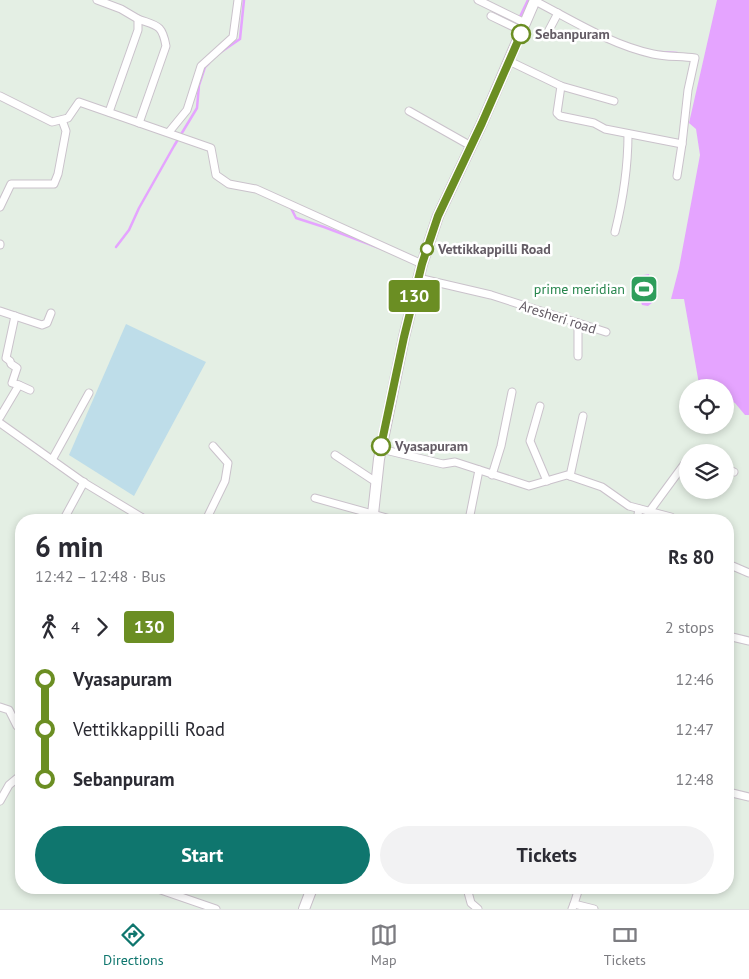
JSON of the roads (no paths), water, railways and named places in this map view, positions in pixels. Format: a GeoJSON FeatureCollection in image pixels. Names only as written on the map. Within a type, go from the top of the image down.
{"type":"FeatureCollection","features":[{"type":"Feature","properties":{"kind":"main road"},"geometry":{"type":"LineString","coordinates":[[374,514],[376,482],[381,449],[404,337],[422,264],[438,216],[535,0]]}},
{"type":"Feature","properties":{"kind":"main road"},"geometry":{"type":"LineString","coordinates":[[304,909],[310,894]]}},
{"type":"Feature","properties":{"kind":"street"},"geometry":{"type":"LineString","coordinates":[[97,0],[121,9],[138,19],[159,26],[164,34],[166,46],[139,123]]}},
{"type":"Feature","properties":{"kind":"street"},"geometry":{"type":"LineString","coordinates":[[169,132],[187,110],[201,66],[233,37],[238,0]]}},
{"type":"Feature","properties":{"kind":"street"},"geometry":{"type":"LineString","coordinates":[[478,0],[524,27]]}},
{"type":"Feature","properties":{"kind":"street"},"geometry":{"type":"LineString","coordinates":[[535,0],[606,38],[629,47],[653,54],[695,58],[688,90],[677,176]]}},
{"type":"Feature","properties":{"kind":"street"},"geometry":{"type":"LineString","coordinates":[[549,30],[558,13]]}},
{"type":"Feature","properties":{"kind":"street"},"geometry":{"type":"LineString","coordinates":[[491,16],[524,27]]}},
{"type":"Feature","properties":{"kind":"street"},"geometry":{"type":"LineString","coordinates":[[109,112],[138,30],[138,19]]}},
{"type":"Feature","properties":{"kind":"street"},"geometry":{"type":"LineString","coordinates":[[509,61],[561,86],[614,101]]}},
{"type":"Feature","properties":{"kind":"street"},"geometry":{"type":"LineString","coordinates":[[561,86],[557,113],[560,116],[594,123],[605,130],[682,144]]}},
{"type":"Feature","properties":{"kind":"street"},"geometry":{"type":"LineString","coordinates":[[0,96],[52,122],[68,118],[79,102],[211,148],[216,174],[229,184],[256,189],[422,264]]}},
{"type":"Feature","properties":{"kind":"street"},"geometry":{"type":"LineString","coordinates":[[409,111],[471,146]]}},
{"type":"Feature","properties":{"kind":"street"},"geometry":{"type":"LineString","coordinates":[[0,207],[11,184],[54,184],[58,174],[66,131],[62,120]]}},
{"type":"Feature","properties":{"kind":"street"},"geometry":{"type":"LineString","coordinates":[[615,232],[622,204],[628,156],[628,134]]}},
{"type":"Feature","properties":{"kind":"street","name":"Aresheri road"},"geometry":{"type":"LineString","coordinates":[[418,278],[510,301],[606,332]]}},
{"type":"Feature","properties":{"kind":"street"},"geometry":{"type":"LineString","coordinates":[[0,311],[42,325],[47,322],[51,313]]}},
{"type":"Feature","properties":{"kind":"street"},"geometry":{"type":"LineString","coordinates":[[15,316],[6,358],[16,368],[12,382],[30,390]]}},
{"type":"Feature","properties":{"kind":"street"},"geometry":{"type":"LineString","coordinates":[[578,323],[578,356]]}},
{"type":"Feature","properties":{"kind":"street"},"geometry":{"type":"LineString","coordinates":[[0,416],[19,385]]}},
{"type":"Feature","properties":{"kind":"street"},"geometry":{"type":"LineString","coordinates":[[492,474],[501,446],[512,392]]}},
{"type":"Feature","properties":{"kind":"street"},"geometry":{"type":"LineString","coordinates":[[52,460],[90,393]]}},
{"type":"Feature","properties":{"kind":"street"},"geometry":{"type":"LineString","coordinates":[[540,406],[530,441],[547,481]]}},
{"type":"Feature","properties":{"kind":"street"},"geometry":{"type":"LineString","coordinates":[[570,476],[583,416]]}},
{"type":"Feature","properties":{"kind":"street"},"geometry":{"type":"LineString","coordinates":[[0,423],[84,482],[136,514]]}},
{"type":"Feature","properties":{"kind":"street"},"geometry":{"type":"LineString","coordinates":[[209,514],[225,481],[228,463],[213,446]]}},
{"type":"Feature","properties":{"kind":"street"},"geometry":{"type":"LineString","coordinates":[[381,449],[443,464],[456,462],[529,486],[567,475],[602,487],[629,506],[656,514]]}},
{"type":"Feature","properties":{"kind":"street"},"geometry":{"type":"LineString","coordinates":[[335,455],[376,482]]}},
{"type":"Feature","properties":{"kind":"street"},"geometry":{"type":"LineString","coordinates":[[470,514],[479,470]]}},
{"type":"Feature","properties":{"kind":"street"},"geometry":{"type":"LineString","coordinates":[[649,512],[679,471]]}},
{"type":"Feature","properties":{"kind":"street"},"geometry":{"type":"LineString","coordinates":[[67,514],[84,482]]}},
{"type":"Feature","properties":{"kind":"street"},"geometry":{"type":"LineString","coordinates":[[315,498],[365,514]]}},
{"type":"Feature","properties":{"kind":"street"},"geometry":{"type":"LineString","coordinates":[[638,514],[639,509]]}},
{"type":"Feature","properties":{"kind":"street"},"geometry":{"type":"LineString","coordinates":[[734,567],[749,573]]}},
{"type":"Feature","properties":{"kind":"street"},"geometry":{"type":"LineString","coordinates":[[734,637],[749,641]]}},
{"type":"Feature","properties":{"kind":"street"},"geometry":{"type":"LineString","coordinates":[[0,707],[9,710],[15,722]]}},
{"type":"Feature","properties":{"kind":"street"},"geometry":{"type":"LineString","coordinates":[[0,801],[9,785],[15,780]]}},
{"type":"Feature","properties":{"kind":"street"},"geometry":{"type":"LineString","coordinates":[[734,793],[749,797]]}},
{"type":"Feature","properties":{"kind":"street"},"geometry":{"type":"LineString","coordinates":[[172,894],[216,909]]}},
{"type":"Feature","properties":{"kind":"street"},"geometry":{"type":"LineString","coordinates":[[469,894],[471,903],[478,909]]}},
{"type":"Feature","properties":{"kind":"street"},"geometry":{"type":"LineString","coordinates":[[577,894],[573,906],[594,909]]}},
{"type":"Feature","properties":{"kind":"waterway"},"geometry":{"type":"LineString","coordinates":[[218,54],[240,39],[244,0]]}},
{"type":"Feature","properties":{"kind":"waterway"},"geometry":{"type":"LineString","coordinates":[[517,23],[528,0]]}},
{"type":"Feature","properties":{"kind":"waterway"},"geometry":{"type":"LineString","coordinates":[[660,52],[677,53]]}},
{"type":"Feature","properties":{"kind":"waterway"},"geometry":{"type":"LineString","coordinates":[[116,247],[129,230],[139,208],[197,108],[199,85],[205,67],[209,63]]}},
{"type":"Feature","properties":{"kind":"waterway"},"geometry":{"type":"LineString","coordinates":[[291,208],[296,218],[382,249]]}},
{"type":"Feature","properties":{"kind":"place","name":"Sebanpuram"},"geometry":{"type":"Point","coordinates":[521,34]}},
{"type":"Feature","properties":{"kind":"place","name":"Vettikkappilli Road"},"geometry":{"type":"Point","coordinates":[427,249]}},
{"type":"Feature","properties":{"kind":"place","name":"prime meridian"},"geometry":{"type":"Point","coordinates":[644,289]}},
{"type":"Feature","properties":{"kind":"place","name":"Vyasapuram"},"geometry":{"type":"Point","coordinates":[381,446]}}]}
